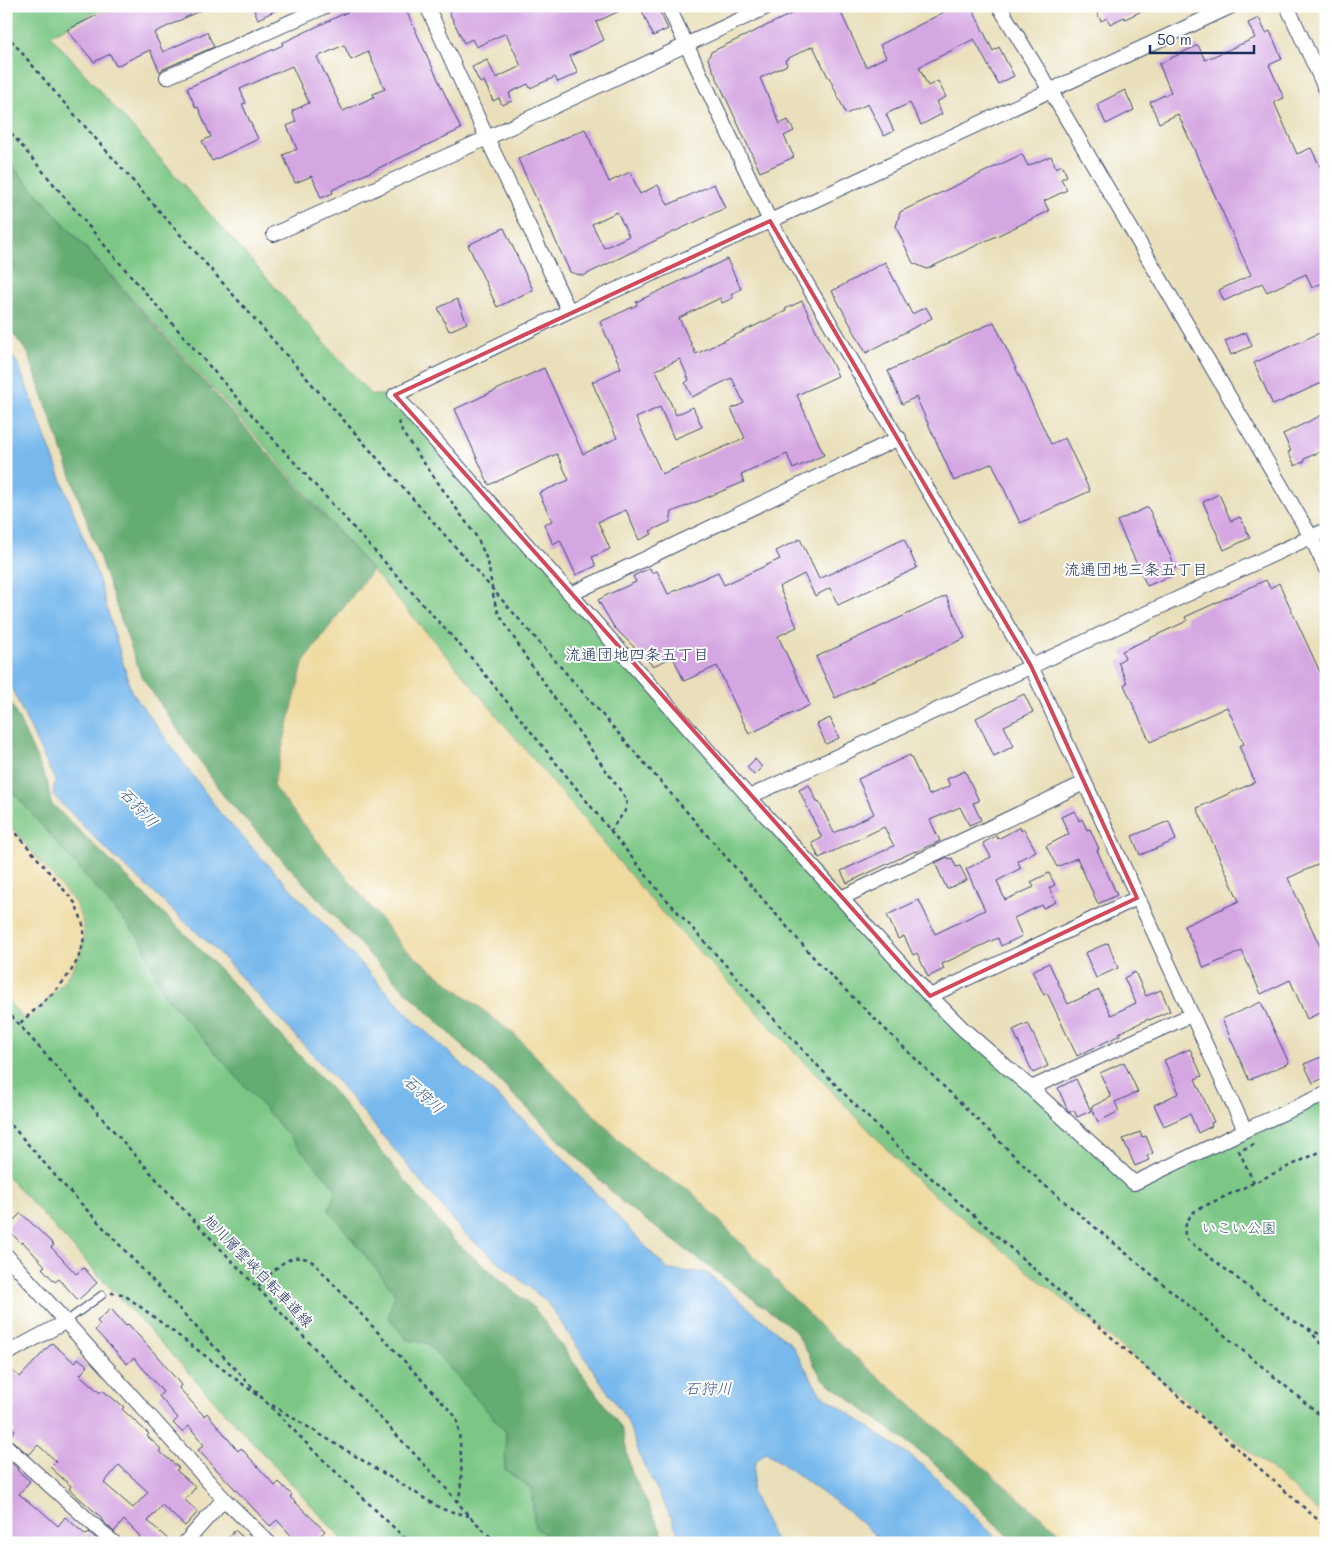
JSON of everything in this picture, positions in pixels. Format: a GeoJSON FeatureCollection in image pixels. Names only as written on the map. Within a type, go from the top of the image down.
{"type":"FeatureCollection","features":[{"type":"Feature","properties":{"kind":"street"},"geometry":{"type":"LineString","coordinates":[[167,77],[326,6]]}},
{"type":"Feature","properties":{"kind":"street"},"geometry":{"type":"LineString","coordinates":[[427,6],[569,311]]}},
{"type":"Feature","properties":{"kind":"street"},"geometry":{"type":"LineString","coordinates":[[668,6],[770,220],[1031,666],[1245,1130]]}},
{"type":"Feature","properties":{"kind":"street"},"geometry":{"type":"LineString","coordinates":[[274,234],[487,138],[769,6]]}},
{"type":"Feature","properties":{"kind":"street"},"geometry":{"type":"LineString","coordinates":[[999,6],[1311,537],[1326,568]]}},
{"type":"Feature","properties":{"kind":"street"},"geometry":{"type":"LineString","coordinates":[[1232,6],[569,311],[395,395],[750,797],[930,996],[963,1029],[1031,1088],[1134,1183],[1326,1094]]}},
{"type":"Feature","properties":{"kind":"street"},"geometry":{"type":"LineString","coordinates":[[1287,6],[1326,90]]}},
{"type":"Feature","properties":{"kind":"street"},"geometry":{"type":"LineString","coordinates":[[571,594],[899,438]]}},
{"type":"Feature","properties":{"kind":"street"},"geometry":{"type":"LineString","coordinates":[[750,797],[1326,530]]}},
{"type":"Feature","properties":{"kind":"street"},"geometry":{"type":"LineString","coordinates":[[841,898],[1084,783]]}},
{"type":"Feature","properties":{"kind":"street"},"geometry":{"type":"LineString","coordinates":[[930,996],[1137,898]]}},
{"type":"Feature","properties":{"kind":"street"},"geometry":{"type":"LineString","coordinates":[[1031,1088],[1191,1015]]}},
{"type":"Feature","properties":{"kind":"street"},"geometry":{"type":"LineString","coordinates":[[6,1255],[224,1500],[269,1543]]}},
{"type":"Feature","properties":{"kind":"street"},"geometry":{"type":"LineString","coordinates":[[6,1354],[65,1322]]}},
{"type":"Feature","properties":{"kind":"street"},"geometry":{"type":"LineString","coordinates":[[6,1446],[114,1543]]}},
{"type":"Feature","properties":{"kind":"street"},"geometry":{"type":"LineString","coordinates":[[185,1543],[224,1500]]}},
{"type":"Feature","properties":{"kind":"lane"},"geometry":{"type":"LineString","coordinates":[[65,1322],[102,1295]]}},
{"type":"Feature","properties":{"kind":"path"},"geometry":{"type":"LineString","coordinates":[[6,34],[59,97],[821,966],[1042,1183],[1326,1420]]}},
{"type":"Feature","properties":{"kind":"path"},"geometry":{"type":"LineString","coordinates":[[6,127],[111,253],[258,422],[475,662],[658,890],[784,1030],[853,1103],[928,1175],[1326,1528]]}},
{"type":"Feature","properties":{"kind":"path"},"geometry":{"type":"LineString","coordinates":[[402,402],[399,421],[402,432],[478,539],[488,562],[498,612],[527,659],[627,800],[625,811],[610,831]]}},
{"type":"Feature","properties":{"kind":"path"},"geometry":{"type":"LineString","coordinates":[[6,822],[74,903],[81,917],[84,936],[77,959],[62,983],[19,1024]]}},
{"type":"Feature","properties":{"kind":"path","name":"旭川層雲峡自転車道線"},"geometry":{"type":"LineString","coordinates":[[6,1010],[184,1209],[439,1480],[469,1516],[497,1543]]}},
{"type":"Feature","properties":{"kind":"path"},"geometry":{"type":"LineString","coordinates":[[6,1119],[60,1181],[268,1403],[315,1452],[410,1543]]}},
{"type":"Feature","properties":{"kind":"path"},"geometry":{"type":"LineString","coordinates":[[1254,1183],[1239,1151],[1258,1143]]}},
{"type":"Feature","properties":{"kind":"path"},"geometry":{"type":"LineString","coordinates":[[1326,1149],[1196,1210],[1188,1218],[1184,1227],[1185,1238],[1290,1319],[1326,1336]]}},
{"type":"Feature","properties":{"kind":"path"},"geometry":{"type":"LineString","coordinates":[[258,1287],[285,1261],[293,1257],[303,1257],[321,1271],[456,1417],[461,1454],[458,1502]]}},
{"type":"Feature","properties":{"kind":"path"},"geometry":{"type":"LineString","coordinates":[[102,1295],[110,1293],[122,1294],[268,1403],[442,1509],[469,1516]]}},
{"type":"Feature","properties":{"kind":"path"},"geometry":{"type":"LineString","coordinates":[[1305,1326],[1326,1349]]}},
{"type":"Feature","properties":{"kind":"highlighted area"},"geometry":{"type":"Polygon","coordinates":[[[770,221],[1031,666],[1137,898],[930,996],[395,395],[770,221]]]}},
{"type":"Feature","properties":{"kind":"green space","name":"いこい公園"},"geometry":{"type":"Polygon","coordinates":[[[6,6],[108,6],[50,35],[371,395],[395,395],[930,996],[1133,1182],[1326,1094],[1326,1518],[1265,1464],[917,1181],[655,906],[452,662],[262,443],[6,159],[6,6]]]}},
{"type":"Feature","properties":{"kind":"green space"},"geometry":{"type":"Polygon","coordinates":[[[6,159],[372,570],[304,661],[404,948],[514,1034],[641,1162],[691,1191],[824,1330],[1074,1543],[1014,1543],[932,1461],[822,1378],[794,1329],[625,1205],[380,966],[223,795],[141,676],[28,353],[6,325],[6,159]]]}},
{"type":"Feature","properties":{"kind":"green space"},"geometry":{"type":"Polygon","coordinates":[[[6,692],[47,781],[51,803],[203,952],[332,1090],[452,1239],[535,1309],[622,1429],[631,1471],[667,1543],[556,1543],[535,1527],[531,1488],[505,1470],[506,1432],[428,1343],[407,1340],[388,1317],[395,1293],[329,1210],[336,1189],[165,996],[141,940],[6,784],[6,692]]]}},
{"type":"Feature","properties":{"kind":"green space"},"geometry":{"type":"Polygon","coordinates":[[[6,784],[141,940],[165,996],[336,1189],[329,1210],[395,1293],[407,1340],[427,1343],[506,1432],[505,1470],[531,1488],[535,1527],[556,1543],[346,1543],[6,1175],[6,784]]]}},
{"type":"Feature","properties":{"kind":"sand"},"geometry":{"type":"Polygon","coordinates":[[[372,570],[452,662],[656,906],[917,1181],[1265,1464],[1326,1518],[1326,1543],[1074,1543],[824,1330],[691,1191],[641,1162],[514,1034],[404,948],[273,786],[304,661],[372,570]]]}},
{"type":"Feature","properties":{"kind":"sand"},"geometry":{"type":"Polygon","coordinates":[[[6,821],[75,903],[84,928],[81,949],[70,972],[26,1021],[6,998],[6,821]]]}},
{"type":"Feature","properties":{"kind":"water","name":"石狩川"},"geometry":{"type":"Polygon","coordinates":[[[6,348],[18,364],[98,577],[131,691],[220,813],[414,1021],[551,1145],[668,1270],[707,1273],[791,1344],[820,1393],[924,1466],[1001,1543],[884,1543],[849,1512],[766,1452],[755,1462],[752,1493],[776,1543],[682,1543],[672,1519],[641,1459],[627,1420],[547,1302],[463,1232],[338,1082],[215,949],[107,850],[53,795],[55,781],[6,676],[6,348]]]}},
{"type":"Feature","properties":{"kind":"building"},"geometry":{"type":"Polygon","coordinates":[[[116,6],[209,6],[154,33],[163,52],[207,32],[214,47],[160,72],[150,50],[116,66],[110,54],[94,62],[67,30],[116,6]]]}},
{"type":"Feature","properties":{"kind":"building"},"geometry":{"type":"Polygon","coordinates":[[[252,6],[285,6],[258,19],[252,6]]]}},
{"type":"Feature","properties":{"kind":"building"},"geometry":{"type":"Polygon","coordinates":[[[360,6],[404,6],[461,129],[332,190],[333,193],[321,198],[312,176],[295,183],[283,155],[297,149],[287,126],[296,122],[292,111],[309,103],[292,66],[240,89],[246,103],[242,104],[258,139],[212,161],[202,141],[211,137],[198,107],[196,108],[187,88],[283,45],[282,43],[360,6]],[[344,45],[317,57],[343,111],[374,97],[373,94],[385,89],[368,52],[351,60],[344,45]]]}},
{"type":"Feature","properties":{"kind":"building"},"geometry":{"type":"Polygon","coordinates":[[[446,6],[630,6],[596,22],[604,40],[570,56],[578,73],[558,82],[555,77],[530,88],[528,84],[509,93],[512,101],[502,105],[499,98],[493,101],[484,81],[480,83],[472,67],[487,60],[496,78],[521,66],[506,33],[476,47],[472,39],[464,43],[446,6]]]}},
{"type":"Feature","properties":{"kind":"building"},"geometry":{"type":"Polygon","coordinates":[[[640,6],[657,6],[668,29],[653,36],[640,6]]]}},
{"type":"Feature","properties":{"kind":"building"},"geometry":{"type":"Polygon","coordinates":[[[808,6],[838,6],[866,67],[886,57],[880,45],[956,6],[971,6],[993,51],[999,47],[1014,76],[998,84],[974,39],[919,67],[928,86],[938,81],[946,97],[936,102],[942,114],[921,125],[910,103],[886,114],[894,131],[884,136],[868,104],[846,114],[813,46],[785,60],[787,65],[760,78],[780,124],[788,120],[794,131],[784,136],[794,157],[760,172],[708,59],[711,52],[808,6]]]}},
{"type":"Feature","properties":{"kind":"building"},"geometry":{"type":"Polygon","coordinates":[[[1094,6],[1152,6],[1110,24],[1107,18],[1101,21],[1094,6]]]}},
{"type":"Feature","properties":{"kind":"building"},"geometry":{"type":"Polygon","coordinates":[[[1259,18],[1266,33],[1270,31],[1282,59],[1269,65],[1284,98],[1274,102],[1297,154],[1311,148],[1326,179],[1326,281],[1312,288],[1306,274],[1267,292],[1262,283],[1224,301],[1219,290],[1251,275],[1178,114],[1159,123],[1150,102],[1171,92],[1159,64],[1198,45],[1205,60],[1255,38],[1248,23],[1259,18]]]}},
{"type":"Feature","properties":{"kind":"building"},"geometry":{"type":"Polygon","coordinates":[[[1125,90],[1134,110],[1106,124],[1097,104],[1125,90]]]}},
{"type":"Feature","properties":{"kind":"building"},"geometry":{"type":"Polygon","coordinates":[[[585,129],[609,182],[630,172],[640,194],[658,185],[668,205],[714,184],[725,208],[583,276],[570,272],[518,159],[585,129]],[[617,212],[592,224],[604,248],[629,236],[617,212]]]}},
{"type":"Feature","properties":{"kind":"building"},"geometry":{"type":"Polygon","coordinates":[[[1022,154],[1028,166],[1051,156],[1056,168],[1062,165],[1067,176],[1061,179],[1067,190],[1044,201],[1049,211],[927,269],[913,263],[896,227],[900,212],[1022,154]]]}},
{"type":"Feature","properties":{"kind":"building"},"geometry":{"type":"Polygon","coordinates":[[[504,228],[533,290],[497,307],[468,245],[504,228]]]}},
{"type":"Feature","properties":{"kind":"building"},"geometry":{"type":"Polygon","coordinates":[[[727,259],[741,289],[731,294],[733,298],[722,303],[720,298],[679,318],[696,354],[786,311],[785,309],[802,301],[838,376],[797,395],[824,455],[793,469],[787,454],[741,475],[744,482],[672,512],[670,522],[650,531],[652,534],[639,540],[626,510],[598,522],[610,549],[592,557],[596,566],[576,575],[560,540],[553,544],[544,524],[552,521],[539,493],[569,480],[557,454],[489,485],[455,409],[544,368],[583,454],[617,438],[592,382],[621,368],[600,322],[637,305],[636,302],[727,259]],[[680,359],[656,370],[676,415],[693,407],[702,427],[674,439],[660,407],[636,418],[662,474],[745,438],[731,409],[744,403],[732,378],[692,397],[685,383],[689,380],[680,359]]]}},
{"type":"Feature","properties":{"kind":"building"},"geometry":{"type":"Polygon","coordinates":[[[885,262],[912,314],[926,307],[932,318],[866,353],[832,291],[885,262]]]}},
{"type":"Feature","properties":{"kind":"building"},"geometry":{"type":"Polygon","coordinates":[[[457,299],[467,323],[449,331],[438,308],[457,299]]]}},
{"type":"Feature","properties":{"kind":"building"},"geometry":{"type":"Polygon","coordinates":[[[994,322],[1051,444],[1065,438],[1090,491],[1020,523],[992,463],[954,481],[916,397],[902,404],[888,371],[994,322]]]}},
{"type":"Feature","properties":{"kind":"building"},"geometry":{"type":"Polygon","coordinates":[[[1326,330],[1326,381],[1273,405],[1254,363],[1326,330]]]}},
{"type":"Feature","properties":{"kind":"building"},"geometry":{"type":"Polygon","coordinates":[[[1246,332],[1252,346],[1231,355],[1225,341],[1246,332]]]}},
{"type":"Feature","properties":{"kind":"building"},"geometry":{"type":"Polygon","coordinates":[[[1326,413],[1326,449],[1304,459],[1305,461],[1295,466],[1288,452],[1291,451],[1283,434],[1326,413]]]}},
{"type":"Feature","properties":{"kind":"building"},"geometry":{"type":"Polygon","coordinates":[[[1219,494],[1231,521],[1240,517],[1250,538],[1224,550],[1203,502],[1219,494]]]}},
{"type":"Feature","properties":{"kind":"building"},"geometry":{"type":"Polygon","coordinates":[[[1148,507],[1176,568],[1168,571],[1170,576],[1147,586],[1117,521],[1148,507]]]}},
{"type":"Feature","properties":{"kind":"building"},"geometry":{"type":"Polygon","coordinates":[[[800,539],[819,579],[904,539],[917,568],[838,605],[830,588],[815,596],[804,574],[779,587],[797,627],[778,636],[810,705],[749,734],[717,666],[684,681],[673,657],[653,666],[614,627],[598,600],[636,582],[633,576],[650,568],[652,573],[657,571],[668,594],[718,572],[724,585],[780,559],[776,551],[800,539]]]}},
{"type":"Feature","properties":{"kind":"building"},"geometry":{"type":"Polygon","coordinates":[[[1266,580],[1270,588],[1279,583],[1326,685],[1326,861],[1288,878],[1326,959],[1326,1010],[1307,1019],[1290,980],[1261,994],[1242,951],[1204,968],[1184,926],[1239,901],[1197,808],[1255,782],[1239,746],[1244,744],[1227,707],[1150,742],[1124,685],[1127,683],[1118,662],[1125,658],[1122,651],[1187,621],[1185,617],[1266,580]]]}},
{"type":"Feature","properties":{"kind":"building"},"geometry":{"type":"Polygon","coordinates":[[[946,596],[965,638],[835,698],[816,657],[946,596]]]}},
{"type":"Feature","properties":{"kind":"building"},"geometry":{"type":"Polygon","coordinates":[[[1024,694],[1033,712],[1004,726],[1014,746],[994,756],[976,718],[1024,694]]]}},
{"type":"Feature","properties":{"kind":"building"},"geometry":{"type":"Polygon","coordinates":[[[830,718],[839,738],[826,744],[817,724],[830,718]]]}},
{"type":"Feature","properties":{"kind":"building"},"geometry":{"type":"Polygon","coordinates":[[[910,755],[929,795],[950,786],[947,779],[965,771],[979,801],[973,803],[981,820],[969,825],[960,807],[930,820],[940,841],[847,883],[841,871],[894,846],[884,827],[819,858],[812,843],[822,838],[799,790],[809,785],[834,833],[874,814],[858,779],[910,755]]]}},
{"type":"Feature","properties":{"kind":"building"},"geometry":{"type":"Polygon","coordinates":[[[755,759],[762,767],[754,775],[747,767],[755,759]]]}},
{"type":"Feature","properties":{"kind":"building"},"geometry":{"type":"Polygon","coordinates":[[[1075,811],[1079,821],[1082,819],[1087,830],[1090,829],[1117,895],[1098,904],[1077,858],[1057,867],[1046,846],[1069,834],[1061,817],[1075,811]]]}},
{"type":"Feature","properties":{"kind":"building"},"geometry":{"type":"Polygon","coordinates":[[[1169,821],[1176,840],[1140,855],[1132,836],[1169,821]]]}},
{"type":"Feature","properties":{"kind":"building"},"geometry":{"type":"Polygon","coordinates":[[[1020,827],[1021,831],[1024,829],[1036,851],[1017,861],[1021,868],[997,881],[1005,900],[1034,887],[1031,882],[1049,873],[1055,885],[1049,888],[1056,902],[1043,908],[1042,905],[1014,918],[1022,936],[1001,946],[998,938],[942,964],[944,969],[928,977],[917,953],[913,955],[904,936],[898,939],[887,915],[919,900],[935,934],[985,910],[966,869],[991,857],[983,843],[996,836],[998,839],[1020,827]]]}},
{"type":"Feature","properties":{"kind":"building"},"geometry":{"type":"Polygon","coordinates":[[[948,857],[949,859],[952,858],[956,867],[960,866],[967,880],[947,889],[935,863],[948,857]]]}},
{"type":"Feature","properties":{"kind":"building"},"geometry":{"type":"Polygon","coordinates":[[[1108,943],[1118,968],[1096,978],[1085,953],[1108,943]]]}},
{"type":"Feature","properties":{"kind":"building"},"geometry":{"type":"Polygon","coordinates":[[[1049,963],[1068,1004],[1099,990],[1111,1015],[1136,1003],[1124,978],[1135,972],[1146,996],[1161,990],[1170,1011],[1119,1033],[1120,1035],[1077,1056],[1047,993],[1044,995],[1032,971],[1049,963]]]}},
{"type":"Feature","properties":{"kind":"building"},"geometry":{"type":"Polygon","coordinates":[[[1261,1002],[1289,1063],[1249,1080],[1222,1019],[1261,1002]]]}},
{"type":"Feature","properties":{"kind":"building"},"geometry":{"type":"Polygon","coordinates":[[[1028,1023],[1048,1066],[1033,1073],[1013,1030],[1028,1023]]]}},
{"type":"Feature","properties":{"kind":"building"},"geometry":{"type":"Polygon","coordinates":[[[1190,1049],[1202,1076],[1195,1079],[1214,1122],[1211,1123],[1212,1126],[1198,1133],[1190,1114],[1164,1126],[1154,1105],[1179,1093],[1164,1060],[1190,1049]]]}},
{"type":"Feature","properties":{"kind":"building"},"geometry":{"type":"Polygon","coordinates":[[[1326,1055],[1326,1077],[1313,1083],[1304,1064],[1326,1055]]]}},
{"type":"Feature","properties":{"kind":"building"},"geometry":{"type":"Polygon","coordinates":[[[1124,1062],[1138,1092],[1115,1102],[1119,1111],[1098,1122],[1091,1107],[1111,1097],[1100,1073],[1124,1062]]]}},
{"type":"Feature","properties":{"kind":"building"},"geometry":{"type":"Polygon","coordinates":[[[1076,1079],[1091,1111],[1077,1117],[1074,1110],[1068,1111],[1058,1088],[1076,1079]]]}},
{"type":"Feature","properties":{"kind":"building"},"geometry":{"type":"Polygon","coordinates":[[[1140,1132],[1142,1137],[1146,1136],[1153,1153],[1147,1156],[1149,1160],[1135,1166],[1123,1139],[1140,1132]]]}},
{"type":"Feature","properties":{"kind":"building"},"geometry":{"type":"Polygon","coordinates":[[[21,1213],[54,1245],[51,1247],[76,1274],[84,1268],[97,1283],[78,1300],[59,1279],[55,1282],[42,1268],[45,1266],[23,1242],[22,1244],[6,1228],[21,1213]]]}},
{"type":"Feature","properties":{"kind":"building"},"geometry":{"type":"Polygon","coordinates":[[[111,1309],[126,1326],[128,1324],[158,1357],[181,1385],[179,1388],[204,1416],[207,1413],[238,1451],[241,1448],[275,1486],[279,1482],[292,1495],[290,1497],[325,1531],[313,1543],[298,1543],[277,1520],[270,1526],[198,1450],[204,1445],[189,1426],[182,1432],[173,1423],[178,1418],[159,1396],[163,1392],[134,1358],[127,1364],[95,1330],[100,1325],[97,1321],[111,1309]]]}},
{"type":"Feature","properties":{"kind":"building"},"geometry":{"type":"Polygon","coordinates":[[[52,1343],[75,1363],[78,1358],[88,1366],[80,1375],[100,1393],[102,1390],[124,1407],[122,1409],[149,1434],[147,1436],[161,1449],[159,1451],[179,1468],[176,1470],[196,1487],[185,1500],[198,1512],[185,1526],[162,1505],[148,1521],[172,1543],[134,1543],[140,1536],[124,1520],[114,1532],[102,1518],[69,1489],[71,1486],[50,1467],[56,1461],[38,1445],[29,1455],[9,1438],[15,1430],[6,1422],[6,1366],[20,1377],[52,1343]],[[119,1465],[104,1483],[133,1508],[148,1492],[119,1465]]]}},
{"type":"Feature","properties":{"kind":"building"},"geometry":{"type":"Polygon","coordinates":[[[6,1458],[30,1481],[19,1494],[58,1526],[65,1517],[86,1535],[89,1532],[101,1543],[6,1543],[6,1458]]]}},
{"type":"Feature","properties":{"kind":"building"},"geometry":{"type":"Polygon","coordinates":[[[235,1530],[249,1543],[224,1543],[235,1530]]]}},
{"type":"Feature","properties":{"kind":"district","name":"流通団地三条五丁目"},"geometry":{"type":"Point","coordinates":[1136,569]}},
{"type":"Feature","properties":{"kind":"district","name":"流通団地四条五丁目"},"geometry":{"type":"Point","coordinates":[637,654]}}]}
